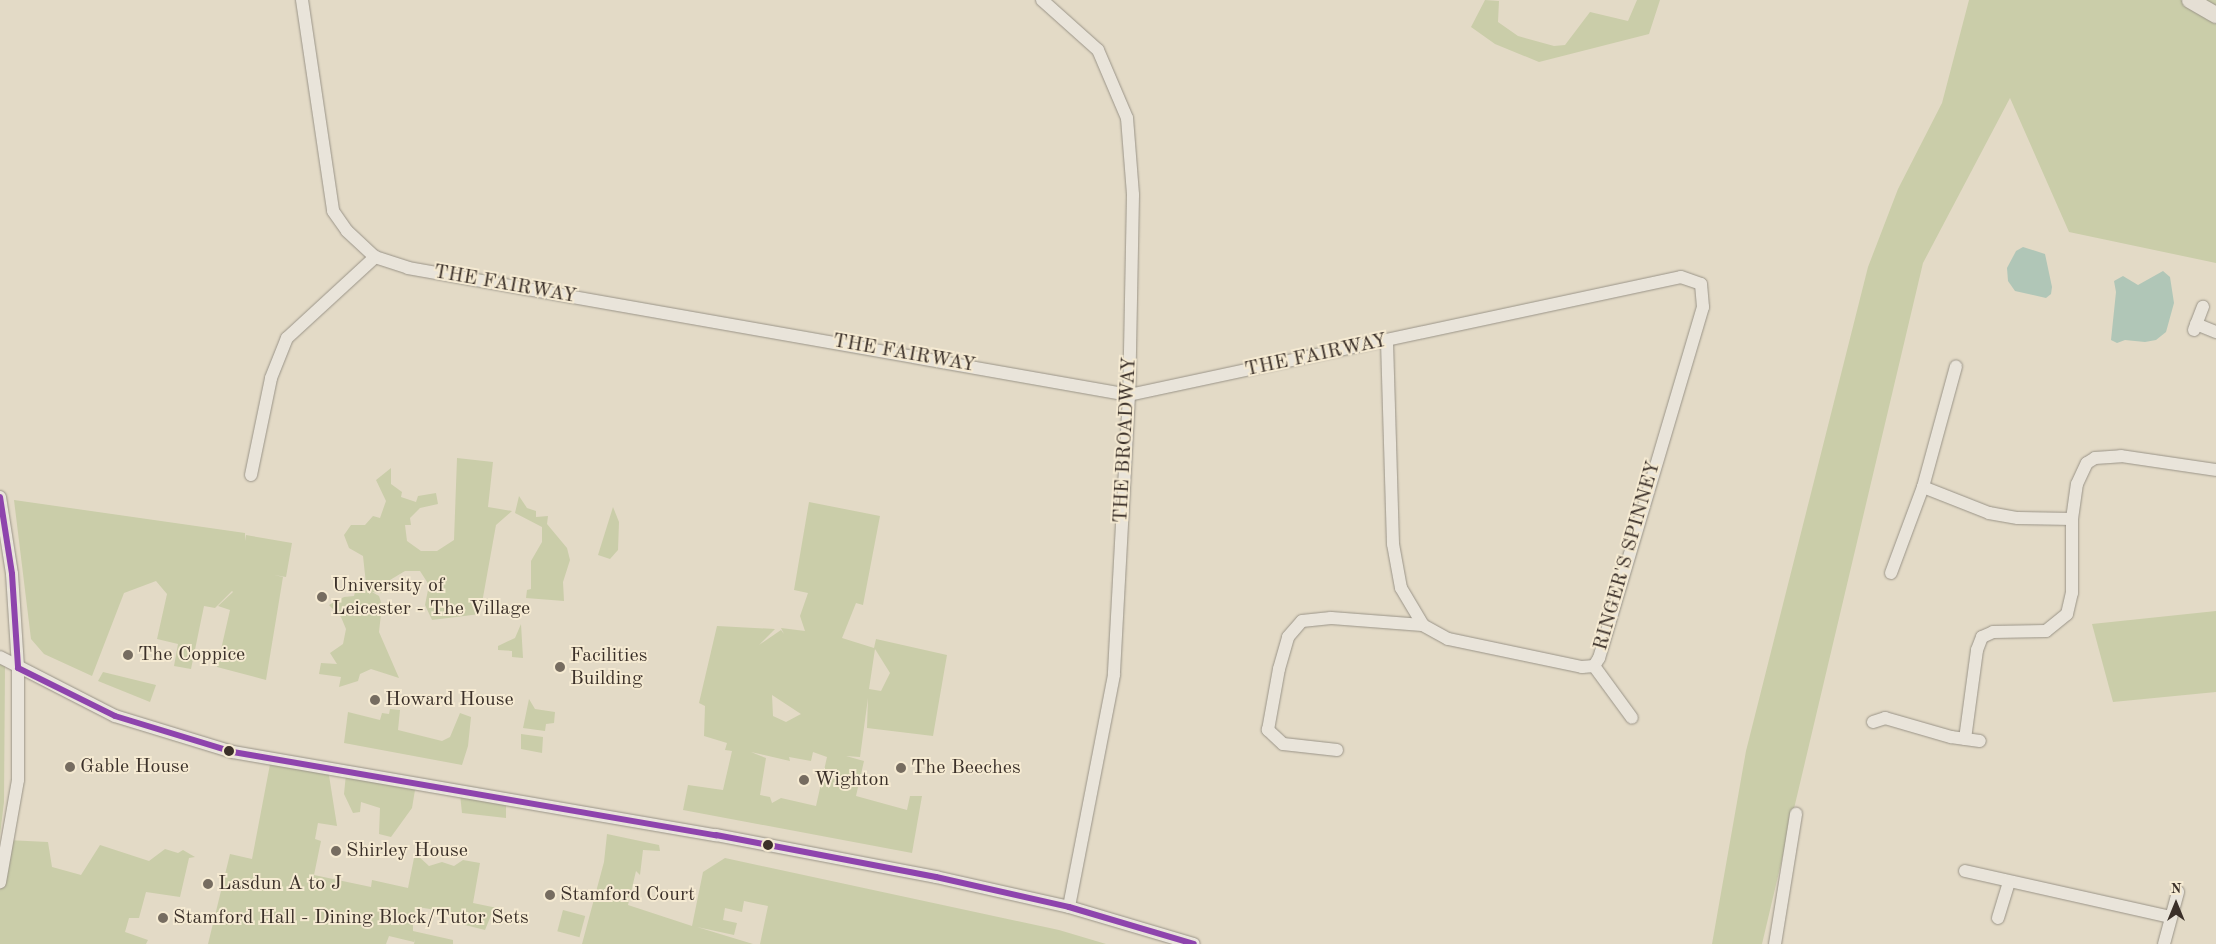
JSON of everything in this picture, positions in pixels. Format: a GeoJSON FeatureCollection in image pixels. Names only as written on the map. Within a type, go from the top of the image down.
{"type":"FeatureCollection","features":[{"type":"Feature","properties":{"kind":"main road"},"geometry":{"type":"LineString","coordinates":[[2190,0],[2216,14]]}},
{"type":"Feature","properties":{"kind":"street","name":"THE FAIRWAY"},"geometry":{"type":"LineString","coordinates":[[302,0],[333,211],[347,231],[375,257],[408,268],[1130,395],[1681,277],[1701,284]]}},
{"type":"Feature","properties":{"kind":"street","name":"THE BROADWAY"},"geometry":{"type":"LineString","coordinates":[[1042,0],[1098,50],[1127,118],[1133,195],[1130,395],[1114,675],[1069,907]]}},
{"type":"Feature","properties":{"kind":"street"},"geometry":{"type":"LineString","coordinates":[[252,474],[271,378],[287,338],[375,257]]}},
{"type":"Feature","properties":{"kind":"street","name":"RINGER'S SPINNEY"},"geometry":{"type":"LineString","coordinates":[[1387,340],[1393,544],[1400,588],[1423,625],[1448,639],[1582,667],[1594,666],[1599,658],[1703,306],[1701,284]]}},
{"type":"Feature","properties":{"kind":"street"},"geometry":{"type":"LineString","coordinates":[[2203,307],[2195,327],[2216,332]]}},
{"type":"Feature","properties":{"kind":"street"},"geometry":{"type":"LineString","coordinates":[[1891,573],[1923,487],[1956,366]]}},
{"type":"Feature","properties":{"kind":"street"},"geometry":{"type":"LineString","coordinates":[[1965,739],[1977,650],[1982,637],[1993,632],[2046,631],[2067,614],[2072,593],[2072,519],[2080,474],[2095,458],[2121,456],[2216,470]]}},
{"type":"Feature","properties":{"kind":"street"},"geometry":{"type":"LineString","coordinates":[[1923,487],[1989,514],[2018,518],[2072,519]]}},
{"type":"Feature","properties":{"kind":"street"},"geometry":{"type":"LineString","coordinates":[[0,497],[12,574],[18,668],[18,780],[0,882]]}},
{"type":"Feature","properties":{"kind":"street"},"geometry":{"type":"LineString","coordinates":[[1337,750],[1283,744],[1268,730],[1279,669],[1288,638],[1302,621],[1322,619],[1423,625]]}},
{"type":"Feature","properties":{"kind":"street"},"geometry":{"type":"LineString","coordinates":[[0,658],[115,716],[233,752],[716,835],[936,877],[1069,907],[1194,944]]}},
{"type":"Feature","properties":{"kind":"street"},"geometry":{"type":"LineString","coordinates":[[1594,666],[1632,718]]}},
{"type":"Feature","properties":{"kind":"street"},"geometry":{"type":"LineString","coordinates":[[1873,722],[1885,718],[1965,739],[1980,741]]}},
{"type":"Feature","properties":{"kind":"street"},"geometry":{"type":"LineString","coordinates":[[1776,944],[1796,814]]}},
{"type":"Feature","properties":{"kind":"street"},"geometry":{"type":"LineString","coordinates":[[1965,871],[2170,917]]}},
{"type":"Feature","properties":{"kind":"street"},"geometry":{"type":"LineString","coordinates":[[1998,918],[2009,882]]}},
{"type":"Feature","properties":{"kind":"street"},"geometry":{"type":"LineString","coordinates":[[2164,944],[2178,892]]}},
{"type":"Feature","properties":{"kind":"shaded area"},"geometry":{"type":"Polygon","coordinates":[[[1485,0],[1499,1],[1498,22],[1518,36],[1554,46],[1565,45],[1590,12],[1628,21],[1637,0],[1660,0],[1649,34],[1539,62],[1495,44],[1471,27],[1485,0]]]}},
{"type":"Feature","properties":{"kind":"shaded area"},"geometry":{"type":"Polygon","coordinates":[[[1969,0],[2216,0],[2216,263],[2069,232],[2010,98],[1923,263],[1762,944],[1712,944],[1746,751],[1868,267],[1898,189],[1942,103],[1969,0]]]}},
{"type":"Feature","properties":{"kind":"shaded area"},"geometry":{"type":"Polygon","coordinates":[[[2023,247],[2045,254],[2052,287],[2051,294],[2046,298],[2015,291],[2008,281],[2007,268],[2016,251],[2023,247]]]}},
{"type":"Feature","properties":{"kind":"shaded area"},"geometry":{"type":"Polygon","coordinates":[[[2163,271],[2170,277],[2174,303],[2166,332],[2156,340],[2145,342],[2125,340],[2117,343],[2111,340],[2116,292],[2114,281],[2123,276],[2138,285],[2163,271]]]}},
{"type":"Feature","properties":{"kind":"shaded area"},"geometry":{"type":"Polygon","coordinates":[[[457,458],[493,462],[488,507],[512,511],[496,525],[480,614],[432,620],[425,605],[429,585],[420,571],[405,571],[390,580],[388,587],[383,587],[382,593],[372,592],[379,596],[382,605],[379,632],[399,678],[371,669],[360,674],[358,681],[339,687],[341,677],[319,674],[321,663],[337,664],[330,653],[343,644],[346,629],[341,617],[329,605],[344,597],[354,596],[356,588],[365,590],[366,584],[363,556],[349,548],[344,535],[351,525],[365,525],[373,516],[380,518],[386,501],[376,480],[391,468],[391,484],[402,492],[401,497],[416,502],[418,496],[436,493],[438,504],[420,508],[410,518],[411,525],[405,525],[407,541],[421,551],[437,551],[454,540],[457,458]]]}},
{"type":"Feature","properties":{"kind":"shaded area"},"geometry":{"type":"Polygon","coordinates":[[[519,496],[527,508],[536,511],[536,517],[548,516],[547,524],[567,548],[570,560],[563,582],[564,601],[526,598],[527,590],[531,589],[531,561],[542,542],[542,527],[515,513],[519,496]]]}},
{"type":"Feature","properties":{"kind":"shaded area"},"geometry":{"type":"Polygon","coordinates":[[[14,500],[245,533],[245,541],[246,535],[292,543],[286,577],[274,575],[283,577],[266,680],[217,667],[230,610],[218,606],[232,591],[215,608],[204,606],[191,669],[174,666],[178,644],[157,639],[167,594],[156,581],[124,593],[92,676],[44,654],[31,639],[14,500]]]}},
{"type":"Feature","properties":{"kind":"shaded area"},"geometry":{"type":"Polygon","coordinates":[[[809,502],[880,516],[863,605],[856,603],[842,638],[874,648],[876,639],[947,655],[933,736],[867,728],[868,698],[860,757],[846,756],[864,761],[856,796],[907,810],[910,796],[922,796],[912,853],[683,810],[688,785],[723,790],[732,751],[725,750],[727,743],[704,736],[705,706],[699,703],[717,626],[775,629],[759,645],[781,630],[784,634],[781,628],[805,631],[800,616],[808,593],[794,590],[809,502]],[[875,649],[869,689],[881,691],[890,673],[875,649]],[[772,695],[773,716],[786,722],[801,714],[772,695]],[[751,752],[766,758],[760,795],[770,797],[772,803],[781,798],[816,806],[827,757],[813,752],[811,761],[789,757],[790,761],[751,752]]]}},
{"type":"Feature","properties":{"kind":"shaded area"},"geometry":{"type":"Polygon","coordinates":[[[613,507],[619,522],[618,550],[610,559],[598,555],[613,507]]]}},
{"type":"Feature","properties":{"kind":"shaded area"},"geometry":{"type":"Polygon","coordinates":[[[2216,611],[2216,692],[2113,702],[2092,624],[2216,611]]]}},
{"type":"Feature","properties":{"kind":"shaded area"},"geometry":{"type":"Polygon","coordinates":[[[521,624],[523,658],[512,657],[512,651],[498,650],[498,646],[515,638],[521,624]]]}},
{"type":"Feature","properties":{"kind":"shaded area"},"geometry":{"type":"Polygon","coordinates":[[[0,664],[5,666],[4,802],[0,835],[0,664]]]}},
{"type":"Feature","properties":{"kind":"shaded area"},"geometry":{"type":"Polygon","coordinates":[[[103,672],[156,685],[150,702],[98,681],[103,672]]]}},
{"type":"Feature","properties":{"kind":"shaded area"},"geometry":{"type":"Polygon","coordinates":[[[529,699],[535,709],[555,712],[554,723],[546,724],[545,731],[523,728],[529,699]]]}},
{"type":"Feature","properties":{"kind":"shaded area"},"geometry":{"type":"Polygon","coordinates":[[[390,709],[400,710],[398,730],[442,741],[450,737],[460,713],[471,717],[468,746],[462,765],[344,743],[348,712],[380,720],[382,713],[389,714],[390,709]]]}},
{"type":"Feature","properties":{"kind":"shaded area"},"geometry":{"type":"Polygon","coordinates":[[[521,734],[543,737],[542,753],[521,749],[521,734]]]}},
{"type":"Feature","properties":{"kind":"shaded area"},"geometry":{"type":"Polygon","coordinates":[[[271,759],[328,769],[337,826],[318,823],[315,839],[321,841],[314,875],[371,887],[372,880],[408,888],[415,853],[429,866],[442,862],[454,866],[463,860],[480,863],[473,903],[502,909],[500,914],[492,913],[485,930],[461,924],[459,914],[418,907],[413,916],[413,931],[453,940],[453,944],[414,944],[415,939],[414,942],[389,936],[386,944],[208,944],[230,854],[252,859],[271,759]]]}},
{"type":"Feature","properties":{"kind":"shaded area"},"geometry":{"type":"Polygon","coordinates":[[[346,774],[416,784],[412,808],[391,837],[379,834],[380,808],[361,802],[360,812],[353,813],[344,794],[346,774]]]}},
{"type":"Feature","properties":{"kind":"shaded area"},"geometry":{"type":"Polygon","coordinates":[[[460,794],[506,803],[506,818],[462,813],[460,794]]]}},
{"type":"Feature","properties":{"kind":"shaded area"},"geometry":{"type":"Polygon","coordinates":[[[607,834],[659,845],[660,851],[643,850],[640,875],[636,871],[628,905],[692,926],[703,872],[725,858],[1059,930],[1106,944],[760,944],[768,906],[744,901],[742,912],[725,908],[723,920],[737,923],[734,935],[697,927],[753,944],[582,944],[604,862],[607,834]]]}},
{"type":"Feature","properties":{"kind":"shaded area"},"geometry":{"type":"Polygon","coordinates":[[[7,840],[48,842],[52,867],[81,875],[100,845],[149,861],[165,849],[178,853],[183,850],[195,857],[189,858],[180,897],[146,892],[139,918],[129,918],[125,932],[148,940],[146,944],[0,944],[0,881],[7,840]]]}},
{"type":"Feature","properties":{"kind":"shaded area"},"geometry":{"type":"Polygon","coordinates":[[[563,910],[585,916],[580,937],[557,931],[563,910]]]}},
{"type":"Feature","properties":{"kind":"transit line"},"geometry":{"type":"LineString","coordinates":[[0,497],[12,574],[18,668],[115,716],[233,752],[716,835],[936,877],[1069,907],[1194,944]]}},
{"type":"Feature","properties":{"kind":"place","name":"University of Leicester - The Village"},"geometry":{"type":"Point","coordinates":[322,597]}},
{"type":"Feature","properties":{"kind":"place","name":"The Coppice"},"geometry":{"type":"Point","coordinates":[128,655]}},
{"type":"Feature","properties":{"kind":"place","name":"Facilities Building"},"geometry":{"type":"Point","coordinates":[560,667]}},
{"type":"Feature","properties":{"kind":"place","name":"Howard House"},"geometry":{"type":"Point","coordinates":[375,700]}},
{"type":"Feature","properties":{"kind":"place","name":"Gable House"},"geometry":{"type":"Point","coordinates":[70,767]}},
{"type":"Feature","properties":{"kind":"place","name":"The Beeches"},"geometry":{"type":"Point","coordinates":[901,768]}},
{"type":"Feature","properties":{"kind":"place","name":"Wighton"},"geometry":{"type":"Point","coordinates":[804,780]}},
{"type":"Feature","properties":{"kind":"place","name":"Shirley House"},"geometry":{"type":"Point","coordinates":[336,851]}},
{"type":"Feature","properties":{"kind":"place","name":"Lasdun A to J"},"geometry":{"type":"Point","coordinates":[208,884]}},
{"type":"Feature","properties":{"kind":"place","name":"Stamford Court"},"geometry":{"type":"Point","coordinates":[550,895]}},
{"type":"Feature","properties":{"kind":"place","name":"Stamford Hall - Dining Block/Tutor Sets"},"geometry":{"type":"Point","coordinates":[163,918]}}]}
